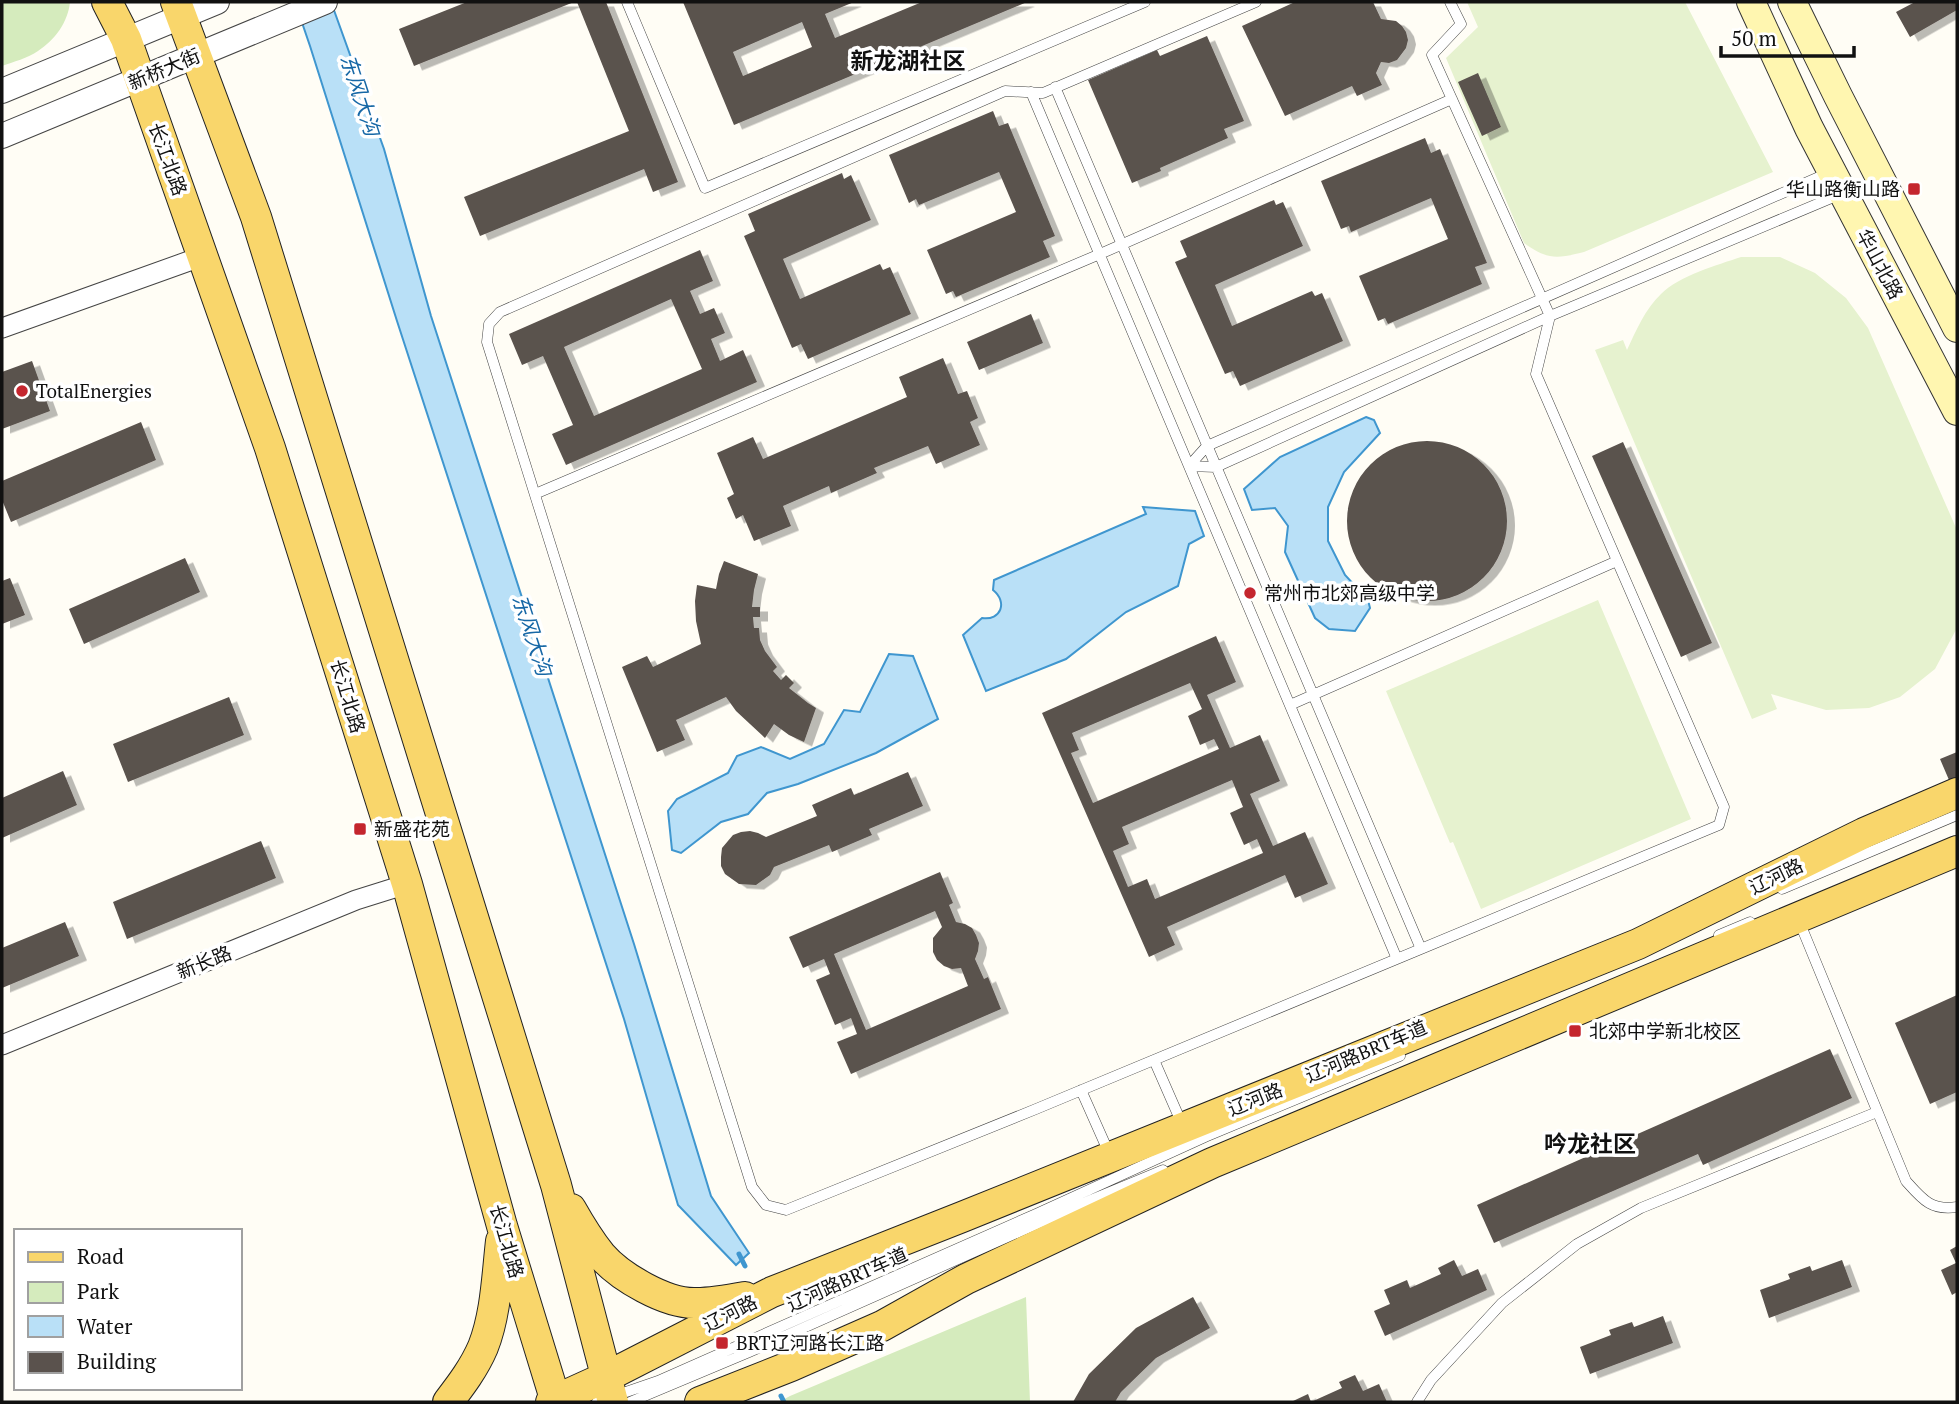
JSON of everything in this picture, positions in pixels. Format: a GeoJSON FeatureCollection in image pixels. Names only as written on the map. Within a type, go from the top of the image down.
{"type":"FeatureCollection","features":[{"type":"Feature","properties":{"kind":"main road","name":"长江北路"},"geometry":{"type":"LineString","coordinates":[[107,2],[126,39],[270,448],[407,884],[554,1402]]}},
{"type":"Feature","properties":{"kind":"main road","name":"华山北路"},"geometry":{"type":"LineString","coordinates":[[1751,2],[1809,128],[1957,411]]}},
{"type":"Feature","properties":{"kind":"main road","name":"华山北路"},"geometry":{"type":"LineString","coordinates":[[1792,2],[1957,328]]}},
{"type":"Feature","properties":{"kind":"main road"},"geometry":{"type":"LineString","coordinates":[[179,9],[256,217],[556,1185],[612,1396]]}},
{"type":"Feature","properties":{"kind":"main road","name":"辽河路"},"geometry":{"type":"LineString","coordinates":[[554,1402],[612,1396],[734,1305],[1111,1157],[1638,944],[1864,833],[1957,793]]}},
{"type":"Feature","properties":{"kind":"main road"},"geometry":{"type":"LineString","coordinates":[[700,1402],[754,1371],[791,1366],[882,1326],[966,1279],[1212,1163],[1957,851]]}},
{"type":"Feature","properties":{"kind":"main road"},"geometry":{"type":"LineString","coordinates":[[556,1185],[602,1256],[621,1273],[669,1298],[694,1303],[734,1305]]}},
{"type":"Feature","properties":{"kind":"main road"},"geometry":{"type":"LineString","coordinates":[[448,1402],[467,1377],[482,1349],[490,1325],[502,1226]]}},
{"type":"Feature","properties":{"kind":"main road"},"geometry":{"type":"LineString","coordinates":[[732,1402],[754,1371]]}},
{"type":"Feature","properties":{"kind":"street"},"geometry":{"type":"LineString","coordinates":[[2,91],[126,39],[179,9],[217,2]]}},
{"type":"Feature","properties":{"kind":"street","name":"新桥大街"},"geometry":{"type":"LineString","coordinates":[[2,136],[325,2]]}},
{"type":"Feature","properties":{"kind":"street"},"geometry":{"type":"LineString","coordinates":[[2,328],[203,256]]}},
{"type":"Feature","properties":{"kind":"street","name":"新长路"},"geometry":{"type":"LineString","coordinates":[[2,1045],[356,900],[407,884]]}},
{"type":"Feature","properties":{"kind":"lane"},"geometry":{"type":"LineString","coordinates":[[627,2],[705,188],[1145,2]]}},
{"type":"Feature","properties":{"kind":"lane"},"geometry":{"type":"LineString","coordinates":[[1256,2],[1042,93],[1005,92],[500,312],[489,324],[488,342],[752,1186],[766,1205],[786,1210],[1719,825],[1724,807],[1536,374],[1550,316],[1432,55],[1461,24],[1450,2]]}},
{"type":"Feature","properties":{"kind":"lane"},"geometry":{"type":"LineString","coordinates":[[1055,87],[1421,949]]}},
{"type":"Feature","properties":{"kind":"lane"},"geometry":{"type":"LineString","coordinates":[[1031,92],[1397,959]]}},
{"type":"Feature","properties":{"kind":"lane"},"geometry":{"type":"LineString","coordinates":[[535,494],[1100,254],[1452,99]]}},
{"type":"Feature","properties":{"kind":"lane"},"geometry":{"type":"LineString","coordinates":[[1189,466],[1208,446],[1541,298],[1838,183]]}},
{"type":"Feature","properties":{"kind":"lane"},"geometry":{"type":"LineString","coordinates":[[1189,466],[1216,467],[1838,183]]}},
{"type":"Feature","properties":{"kind":"lane"},"geometry":{"type":"LineString","coordinates":[[1290,705],[1617,561]]}},
{"type":"Feature","properties":{"kind":"lane"},"geometry":{"type":"LineString","coordinates":[[1774,892],[1957,815]]}},
{"type":"Feature","properties":{"kind":"lane"},"geometry":{"type":"LineString","coordinates":[[1797,918],[1906,1181],[1924,1202],[1946,1209],[1957,1207]]}},
{"type":"Feature","properties":{"kind":"lane"},"geometry":{"type":"LineString","coordinates":[[1532,998],[1714,919]]}},
{"type":"Feature","properties":{"kind":"lane"},"geometry":{"type":"LineString","coordinates":[[1706,940],[1757,919]]}},
{"type":"Feature","properties":{"kind":"lane","name":"辽河路BRT车道"},"geometry":{"type":"LineString","coordinates":[[612,1396],[754,1371],[784,1331],[1205,1137],[1409,1052]]}},
{"type":"Feature","properties":{"kind":"lane"},"geometry":{"type":"LineString","coordinates":[[1154,1060],[1184,1127]]}},
{"type":"Feature","properties":{"kind":"lane"},"geometry":{"type":"LineString","coordinates":[[1082,1090],[1111,1157]]}},
{"type":"Feature","properties":{"kind":"lane"},"geometry":{"type":"LineString","coordinates":[[1417,1402],[1431,1380],[1502,1303],[1577,1244],[1641,1208],[1877,1112]]}},
{"type":"Feature","properties":{"kind":"lane","name":"辽河路BRT车道"},"geometry":{"type":"LineString","coordinates":[[612,1396],[658,1381],[746,1342],[784,1331],[1169,1168]]}},
{"type":"Feature","properties":{"kind":"green space"},"geometry":{"type":"Polygon","coordinates":[[[2,2],[70,2],[60,30],[50,42],[30,56],[2,66],[2,2]]]}},
{"type":"Feature","properties":{"kind":"green space"},"geometry":{"type":"Polygon","coordinates":[[[1467,2],[1685,2],[1773,172],[1584,252],[1552,256],[1532,249],[1524,243],[1446,58],[1478,27],[1467,2]]]}},
{"type":"Feature","properties":{"kind":"green space"},"geometry":{"type":"Polygon","coordinates":[[[1741,257],[1780,257],[1815,273],[1846,298],[1868,328],[1957,530],[1957,628],[1935,669],[1900,697],[1869,708],[1826,710],[1771,694],[1777,709],[1752,719],[1595,350],[1623,340],[1627,350],[1646,313],[1655,300],[1669,288],[1699,272],[1741,257]]]}},
{"type":"Feature","properties":{"kind":"green space"},"geometry":{"type":"Polygon","coordinates":[[[1598,600],[1691,819],[1481,909],[1386,691],[1598,600]]]}},
{"type":"Feature","properties":{"kind":"green space"},"geometry":{"type":"Polygon","coordinates":[[[1026,1297],[1030,1402],[779,1402],[790,1396],[1026,1297]]]}},
{"type":"Feature","properties":{"kind":"water"},"geometry":{"type":"Polygon","coordinates":[[[295,2],[331,2],[384,149],[431,316],[634,944],[711,1196],[749,1253],[736,1265],[678,1205],[624,1019],[295,2]]]}},
{"type":"Feature","properties":{"kind":"water"},"geometry":{"type":"Polygon","coordinates":[[[1366,417],[1374,420],[1380,433],[1344,472],[1328,507],[1328,541],[1345,575],[1368,600],[1370,608],[1355,631],[1329,629],[1315,618],[1285,552],[1288,526],[1275,508],[1252,510],[1244,489],[1280,457],[1366,417]]]}},
{"type":"Feature","properties":{"kind":"water"},"geometry":{"type":"Polygon","coordinates":[[[1143,507],[1195,511],[1204,536],[1189,544],[1178,586],[1126,612],[1066,659],[986,691],[963,635],[982,618],[998,614],[1001,605],[993,590],[994,580],[1146,514],[1143,507]]]}},
{"type":"Feature","properties":{"kind":"water"},"geometry":{"type":"Polygon","coordinates":[[[889,654],[913,656],[938,719],[876,753],[798,784],[767,793],[748,814],[721,822],[681,853],[672,850],[668,811],[677,799],[728,773],[737,756],[761,747],[790,759],[824,744],[844,710],[860,712],[889,654]]]}},
{"type":"Feature","properties":{"kind":"building"},"geometry":{"type":"Polygon","coordinates":[[[467,2],[574,2],[414,66],[399,29],[467,2]]]}},
{"type":"Feature","properties":{"kind":"building"},"geometry":{"type":"Polygon","coordinates":[[[577,2],[606,2],[678,182],[653,192],[644,169],[480,236],[464,197],[629,131],[577,2]]]}},
{"type":"Feature","properties":{"kind":"building"},"geometry":{"type":"Polygon","coordinates":[[[683,2],[854,2],[825,14],[835,38],[922,2],[1027,2],[734,125],[683,2]],[[802,22],[733,52],[743,76],[812,47],[802,22]]]}},
{"type":"Feature","properties":{"kind":"building"},"geometry":{"type":"Polygon","coordinates":[[[1295,2],[1373,2],[1381,19],[1396,21],[1402,26],[1408,40],[1406,48],[1397,60],[1381,62],[1376,73],[1382,85],[1357,96],[1352,86],[1285,116],[1242,26],[1295,2]]]}},
{"type":"Feature","properties":{"kind":"building"},"geometry":{"type":"Polygon","coordinates":[[[1915,2],[1957,2],[1957,10],[1910,37],[1896,12],[1915,2]]]}},
{"type":"Feature","properties":{"kind":"building"},"geometry":{"type":"Polygon","coordinates":[[[1207,36],[1244,121],[1224,129],[1228,138],[1132,183],[1088,80],[1157,50],[1160,56],[1207,36]]]}},
{"type":"Feature","properties":{"kind":"building"},"geometry":{"type":"Polygon","coordinates":[[[1478,73],[1501,127],[1482,136],[1458,82],[1478,73]]]}},
{"type":"Feature","properties":{"kind":"building"},"geometry":{"type":"Polygon","coordinates":[[[993,111],[999,126],[1008,123],[1055,236],[1043,241],[1050,257],[956,297],[953,291],[946,294],[927,250],[1016,212],[999,172],[919,205],[916,199],[909,203],[889,155],[993,111]]]}},
{"type":"Feature","properties":{"kind":"building"},"geometry":{"type":"Polygon","coordinates":[[[1425,138],[1431,153],[1440,149],[1487,263],[1475,267],[1482,284],[1388,324],[1385,318],[1378,321],[1359,276],[1448,239],[1431,198],[1351,232],[1349,226],[1341,229],[1321,181],[1425,138]]]}},
{"type":"Feature","properties":{"kind":"building"},"geometry":{"type":"Polygon","coordinates":[[[842,173],[844,179],[851,175],[871,220],[783,259],[800,299],[880,264],[883,270],[890,267],[911,314],[808,359],[801,344],[792,348],[744,236],[755,231],[748,214],[842,173]]]}},
{"type":"Feature","properties":{"kind":"building"},"geometry":{"type":"Polygon","coordinates":[[[1274,200],[1276,205],[1283,202],[1303,246],[1215,285],[1232,326],[1312,291],[1315,296],[1322,293],[1343,341],[1240,386],[1233,371],[1225,374],[1175,262],[1187,257],[1180,241],[1274,200]]]}},
{"type":"Feature","properties":{"kind":"building"},"geometry":{"type":"Polygon","coordinates":[[[700,250],[713,281],[690,291],[700,314],[714,308],[725,333],[711,339],[720,361],[743,350],[757,382],[566,465],[552,434],[573,425],[543,356],[522,365],[509,334],[700,250]],[[671,299],[564,347],[594,416],[702,369],[671,299]]]}},
{"type":"Feature","properties":{"kind":"building"},"geometry":{"type":"Polygon","coordinates":[[[1031,314],[1043,343],[979,370],[967,342],[1031,314]]]}},
{"type":"Feature","properties":{"kind":"building"},"geometry":{"type":"Polygon","coordinates":[[[943,358],[958,394],[967,391],[978,418],[970,422],[980,445],[936,464],[928,446],[874,468],[877,473],[831,493],[829,486],[783,506],[791,526],[754,541],[743,515],[736,519],[727,498],[734,494],[717,453],[753,437],[763,459],[907,397],[899,377],[943,358]]]}},
{"type":"Feature","properties":{"kind":"building","name":"TotalEnergies"},"geometry":{"type":"Polygon","coordinates":[[[32,361],[50,411],[2,429],[2,372],[32,361]]]}},
{"type":"Feature","properties":{"kind":"building"},"geometry":{"type":"Polygon","coordinates":[[[141,422],[156,460],[11,522],[2,500],[2,481],[141,422]]]}},
{"type":"Feature","properties":{"kind":"building"},"geometry":{"type":"Polygon","coordinates":[[[1427,441],[1458,447],[1484,464],[1501,490],[1507,521],[1501,552],[1484,578],[1458,595],[1427,601],[1396,595],[1370,578],[1353,552],[1347,521],[1353,490],[1370,464],[1396,447],[1427,441]]]}},
{"type":"Feature","properties":{"kind":"building"},"geometry":{"type":"Polygon","coordinates":[[[1623,442],[1712,643],[1681,657],[1592,456],[1623,442]]]}},
{"type":"Feature","properties":{"kind":"building"},"geometry":{"type":"Polygon","coordinates":[[[185,558],[200,592],[84,644],[69,609],[185,558]]]}},
{"type":"Feature","properties":{"kind":"building"},"geometry":{"type":"Polygon","coordinates":[[[724,561],[758,574],[752,607],[760,607],[760,617],[753,617],[754,628],[759,628],[765,651],[777,667],[773,671],[781,680],[786,675],[794,683],[789,688],[816,708],[804,742],[774,724],[765,738],[736,711],[726,697],[676,720],[685,740],[657,752],[622,667],[647,656],[653,667],[701,644],[696,621],[697,585],[716,589],[724,561]]]}},
{"type":"Feature","properties":{"kind":"building"},"geometry":{"type":"Polygon","coordinates":[[[10,578],[25,615],[2,624],[2,581],[10,578]]]}},
{"type":"Feature","properties":{"kind":"building"},"geometry":{"type":"Polygon","coordinates":[[[1216,636],[1236,682],[1207,695],[1230,748],[1260,735],[1280,781],[1250,794],[1273,846],[1305,832],[1328,884],[1295,898],[1285,875],[1167,927],[1175,945],[1149,957],[1042,713],[1216,636]],[[1190,683],[1072,733],[1079,750],[1071,753],[1093,803],[1219,749],[1214,739],[1200,745],[1188,716],[1202,709],[1190,683]],[[1232,780],[1122,827],[1129,844],[1113,851],[1128,887],[1147,879],[1155,899],[1263,853],[1257,839],[1244,845],[1230,813],[1243,807],[1232,780]]]}},
{"type":"Feature","properties":{"kind":"building"},"geometry":{"type":"Polygon","coordinates":[[[229,697],[244,735],[128,782],[113,744],[229,697]]]}},
{"type":"Feature","properties":{"kind":"building"},"geometry":{"type":"Polygon","coordinates":[[[1957,752],[1957,777],[1949,780],[1940,759],[1957,752]]]}},
{"type":"Feature","properties":{"kind":"building"},"geometry":{"type":"Polygon","coordinates":[[[63,771],[77,805],[2,838],[2,798],[63,771]]]}},
{"type":"Feature","properties":{"kind":"building"},"geometry":{"type":"Polygon","coordinates":[[[908,772],[923,806],[869,829],[872,835],[832,852],[829,845],[774,867],[770,875],[756,885],[739,884],[725,874],[721,866],[722,848],[733,835],[750,831],[766,837],[817,816],[812,805],[851,788],[854,795],[908,772]]]}},
{"type":"Feature","properties":{"kind":"building"},"geometry":{"type":"Polygon","coordinates":[[[261,841],[276,878],[127,939],[113,902],[261,841]]]}},
{"type":"Feature","properties":{"kind":"building"},"geometry":{"type":"Polygon","coordinates":[[[940,872],[953,903],[949,905],[956,922],[972,928],[976,935],[979,943],[975,959],[984,979],[988,977],[1001,1009],[851,1074],[837,1042],[857,1034],[851,1018],[835,1025],[816,980],[830,974],[824,959],[803,968],[789,937],[940,872]],[[935,911],[834,954],[866,1030],[968,986],[961,968],[944,966],[933,952],[933,938],[942,927],[935,911]]]}},
{"type":"Feature","properties":{"kind":"building"},"geometry":{"type":"Polygon","coordinates":[[[65,922],[79,956],[2,988],[2,948],[65,922]]]}},
{"type":"Feature","properties":{"kind":"building"},"geometry":{"type":"Polygon","coordinates":[[[1957,995],[1957,1092],[1930,1104],[1895,1023],[1957,995]]]}},
{"type":"Feature","properties":{"kind":"building"},"geometry":{"type":"Polygon","coordinates":[[[1830,1049],[1852,1098],[1703,1165],[1698,1154],[1494,1243],[1477,1205],[1830,1049]]]}},
{"type":"Feature","properties":{"kind":"building"},"geometry":{"type":"Polygon","coordinates":[[[1957,1246],[1957,1292],[1952,1295],[1941,1270],[1956,1263],[1950,1250],[1957,1246]]]}},
{"type":"Feature","properties":{"kind":"building"},"geometry":{"type":"Polygon","coordinates":[[[1454,1260],[1462,1276],[1478,1269],[1487,1290],[1385,1336],[1374,1311],[1390,1304],[1384,1290],[1407,1280],[1410,1288],[1441,1274],[1438,1268],[1454,1260]]]}},
{"type":"Feature","properties":{"kind":"building"},"geometry":{"type":"Polygon","coordinates":[[[1842,1260],[1852,1287],[1769,1318],[1760,1290],[1790,1279],[1788,1274],[1810,1266],[1812,1271],[1842,1260]]]}},
{"type":"Feature","properties":{"kind":"building"},"geometry":{"type":"Polygon","coordinates":[[[1193,1297],[1210,1328],[1156,1358],[1121,1392],[1115,1402],[1073,1402],[1089,1374],[1136,1328],[1193,1297]]]}},
{"type":"Feature","properties":{"kind":"building"},"geometry":{"type":"Polygon","coordinates":[[[1663,1316],[1673,1343],[1590,1374],[1580,1347],[1611,1335],[1609,1330],[1632,1322],[1634,1327],[1663,1316]]]}},
{"type":"Feature","properties":{"kind":"building"},"geometry":{"type":"Polygon","coordinates":[[[1355,1375],[1363,1391],[1379,1384],[1387,1402],[1311,1402],[1342,1388],[1339,1382],[1355,1375]]]}},
{"type":"Feature","properties":{"kind":"building"},"geometry":{"type":"Polygon","coordinates":[[[1308,1394],[1311,1402],[1291,1402],[1308,1394]]]}},
{"type":"Feature","properties":{"kind":"waterway","name":"东风大沟"},"geometry":{"type":"LineString","coordinates":[[739,1254],[745,1266]]}},
{"type":"Feature","properties":{"kind":"waterway","name":"东风大沟"},"geometry":{"type":"LineString","coordinates":[[781,1396],[784,1402]]}},
{"type":"Feature","properties":{"kind":"place","name":"华山路衡山路"},"geometry":{"type":"Point","coordinates":[1914,189]}},
{"type":"Feature","properties":{"kind":"place","name":"TotalEnergies"},"geometry":{"type":"Point","coordinates":[22,391]}},
{"type":"Feature","properties":{"kind":"place","name":"常州市北郊高级中学"},"geometry":{"type":"Point","coordinates":[1250,593]}},
{"type":"Feature","properties":{"kind":"place","name":"新盛花苑"},"geometry":{"type":"Point","coordinates":[360,829]}},
{"type":"Feature","properties":{"kind":"place","name":"北郊中学新北校区"},"geometry":{"type":"Point","coordinates":[1575,1031]}},
{"type":"Feature","properties":{"kind":"place","name":"BRT辽河路长江路"},"geometry":{"type":"Point","coordinates":[722,1343]}},
{"type":"Feature","properties":{"kind":"district","name":"新龙湖社区"},"geometry":{"type":"Point","coordinates":[908,61]}},
{"type":"Feature","properties":{"kind":"district","name":"吟龙社区"},"geometry":{"type":"Point","coordinates":[1590,1144]}}]}
